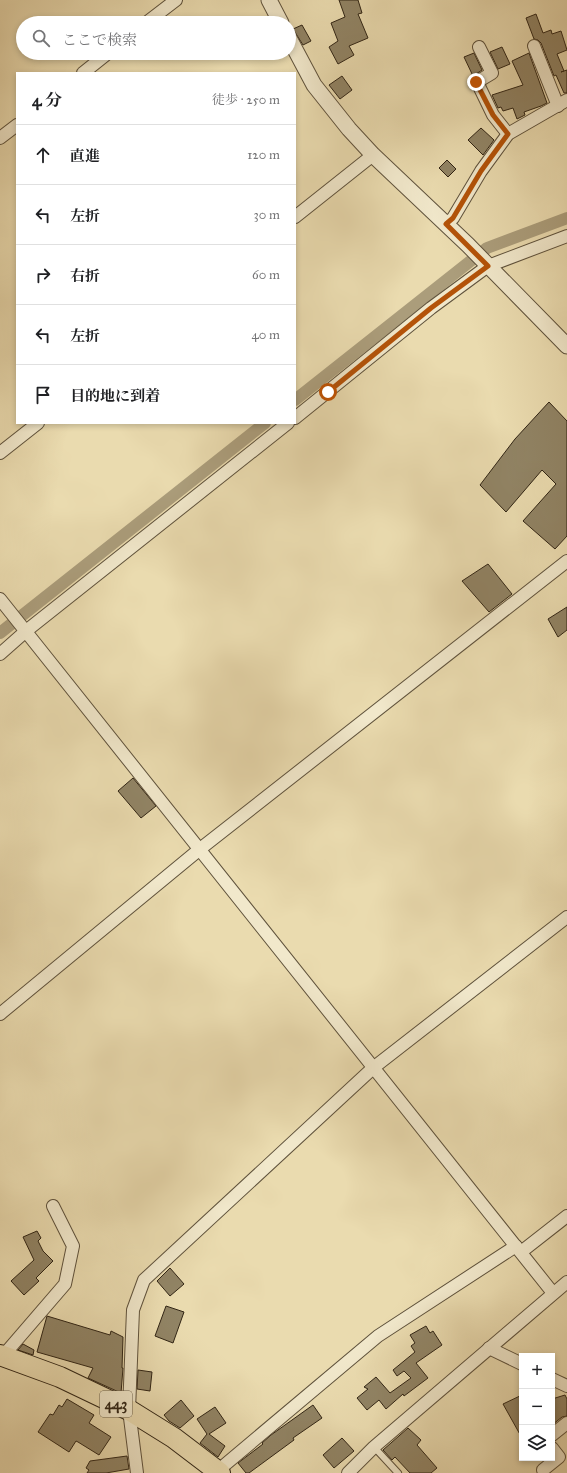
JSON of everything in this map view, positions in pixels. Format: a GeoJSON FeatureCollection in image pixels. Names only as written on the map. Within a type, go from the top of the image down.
{"type":"FeatureCollection","features":[{"type":"Feature","properties":{"kind":"highway","name":"443"},"geometry":{"type":"LineString","coordinates":[[2,1355],[60,1377],[129,1410],[174,1438],[217,1472]]}},
{"type":"Feature","properties":{"kind":"street"},"geometry":{"type":"LineString","coordinates":[[155,16],[176,0]]}},
{"type":"Feature","properties":{"kind":"street"},"geometry":{"type":"LineString","coordinates":[[269,0],[277,16]]}},
{"type":"Feature","properties":{"kind":"street"},"geometry":{"type":"LineString","coordinates":[[446,224],[453,218],[481,171],[508,134],[562,103],[534,46]]}},
{"type":"Feature","properties":{"kind":"street"},"geometry":{"type":"LineString","coordinates":[[479,47],[492,73],[476,82],[493,115],[508,134]]}},
{"type":"Feature","properties":{"kind":"street"},"geometry":{"type":"LineString","coordinates":[[296,51],[314,85],[349,129],[373,155],[468,245],[567,346]]}},
{"type":"Feature","properties":{"kind":"street"},"geometry":{"type":"LineString","coordinates":[[84,72],[99,60]]}},
{"type":"Feature","properties":{"kind":"street"},"geometry":{"type":"LineString","coordinates":[[0,138],[16,126]]}},
{"type":"Feature","properties":{"kind":"street"},"geometry":{"type":"LineString","coordinates":[[296,216],[373,155]]}},
{"type":"Feature","properties":{"kind":"street"},"geometry":{"type":"LineString","coordinates":[[296,417],[486,264],[567,236]]}},
{"type":"Feature","properties":{"kind":"street"},"geometry":{"type":"LineString","coordinates":[[0,453],[37,424]]}},
{"type":"Feature","properties":{"kind":"street"},"geometry":{"type":"LineString","coordinates":[[0,654],[26,631],[287,424]]}},
{"type":"Feature","properties":{"kind":"street"},"geometry":{"type":"LineString","coordinates":[[0,1014],[200,849],[567,560]]}},
{"type":"Feature","properties":{"kind":"street"},"geometry":{"type":"LineString","coordinates":[[0,599],[553,1293]]}},
{"type":"Feature","properties":{"kind":"street"},"geometry":{"type":"LineString","coordinates":[[137,1473],[129,1410],[133,1310],[144,1280],[373,1068],[567,918]]}},
{"type":"Feature","properties":{"kind":"street"},"geometry":{"type":"LineString","coordinates":[[2,1355],[65,1284],[73,1246],[53,1206]]}},
{"type":"Feature","properties":{"kind":"street"},"geometry":{"type":"LineString","coordinates":[[217,1472],[378,1336],[518,1249],[567,1216]]}},
{"type":"Feature","properties":{"kind":"street"},"geometry":{"type":"LineString","coordinates":[[348,1473],[374,1447],[567,1282]]}},
{"type":"Feature","properties":{"kind":"street"},"geometry":{"type":"LineString","coordinates":[[489,1348],[519,1363]]}},
{"type":"Feature","properties":{"kind":"street"},"geometry":{"type":"LineString","coordinates":[[555,1380],[567,1386]]}},
{"type":"Feature","properties":{"kind":"street"},"geometry":{"type":"LineString","coordinates":[[555,1433],[567,1423]]}},
{"type":"Feature","properties":{"kind":"street"},"geometry":{"type":"LineString","coordinates":[[555,1452],[559,1457],[555,1460]]}},
{"type":"Feature","properties":{"kind":"street"},"geometry":{"type":"LineString","coordinates":[[543,1470],[554,1461]]}},
{"type":"Feature","properties":{"kind":"lane"},"geometry":{"type":"LineString","coordinates":[[374,1447],[398,1473]]}},
{"type":"Feature","properties":{"kind":"building"},"geometry":{"type":"Polygon","coordinates":[[[339,0],[358,0],[362,13],[358,14],[368,38],[349,46],[354,55],[338,64],[329,47],[338,41],[331,23],[345,17],[339,0]]]}},
{"type":"Feature","properties":{"kind":"building"},"geometry":{"type":"Polygon","coordinates":[[[536,14],[543,33],[551,30],[552,34],[561,31],[567,50],[557,54],[564,71],[567,70],[567,93],[564,93],[556,75],[554,76],[541,43],[534,39],[526,18],[536,14]]]}},
{"type":"Feature","properties":{"kind":"building"},"geometry":{"type":"Polygon","coordinates":[[[302,25],[311,41],[303,45],[296,34],[296,28],[302,25]]]}},
{"type":"Feature","properties":{"kind":"building"},"geometry":{"type":"Polygon","coordinates":[[[502,47],[510,64],[498,69],[490,52],[502,47]]]}},
{"type":"Feature","properties":{"kind":"building"},"geometry":{"type":"Polygon","coordinates":[[[474,53],[482,70],[473,76],[464,57],[474,53]]]}},
{"type":"Feature","properties":{"kind":"building"},"geometry":{"type":"Polygon","coordinates":[[[529,53],[547,103],[524,112],[525,115],[517,119],[513,108],[503,111],[501,107],[498,108],[492,95],[523,85],[512,61],[529,53]]]}},
{"type":"Feature","properties":{"kind":"building"},"geometry":{"type":"Polygon","coordinates":[[[342,76],[352,90],[340,99],[329,85],[342,76]]]}},
{"type":"Feature","properties":{"kind":"building"},"geometry":{"type":"Polygon","coordinates":[[[481,128],[494,140],[483,155],[468,140],[481,128]]]}},
{"type":"Feature","properties":{"kind":"building"},"geometry":{"type":"Polygon","coordinates":[[[447,160],[456,169],[448,177],[439,168],[447,160]]]}},
{"type":"Feature","properties":{"kind":"building"},"geometry":{"type":"Polygon","coordinates":[[[549,402],[567,421],[567,536],[555,549],[523,521],[556,484],[542,470],[506,512],[480,485],[515,439],[549,402]]]}},
{"type":"Feature","properties":{"kind":"building"},"geometry":{"type":"Polygon","coordinates":[[[488,564],[512,594],[489,612],[462,581],[488,564]]]}},
{"type":"Feature","properties":{"kind":"building"},"geometry":{"type":"Polygon","coordinates":[[[567,607],[567,630],[558,637],[548,619],[567,607]]]}},
{"type":"Feature","properties":{"kind":"building"},"geometry":{"type":"Polygon","coordinates":[[[133,778],[156,806],[141,818],[118,791],[133,778]]]}},
{"type":"Feature","properties":{"kind":"building"},"geometry":{"type":"Polygon","coordinates":[[[37,1231],[41,1238],[38,1241],[43,1251],[53,1261],[36,1278],[39,1281],[24,1295],[11,1281],[34,1260],[23,1237],[37,1231]]]}},
{"type":"Feature","properties":{"kind":"building"},"geometry":{"type":"Polygon","coordinates":[[[170,1268],[184,1284],[170,1296],[157,1281],[170,1268]]]}},
{"type":"Feature","properties":{"kind":"building"},"geometry":{"type":"Polygon","coordinates":[[[166,1306],[184,1312],[173,1343],[155,1336],[166,1306]]]}},
{"type":"Feature","properties":{"kind":"building"},"geometry":{"type":"Polygon","coordinates":[[[47,1316],[110,1335],[111,1331],[123,1337],[121,1393],[88,1378],[93,1368],[37,1352],[47,1316]]]}},
{"type":"Feature","properties":{"kind":"building"},"geometry":{"type":"Polygon","coordinates":[[[426,1326],[430,1333],[433,1331],[442,1345],[416,1363],[428,1378],[404,1396],[403,1394],[386,1409],[379,1400],[367,1410],[357,1398],[368,1389],[364,1387],[376,1377],[390,1393],[411,1378],[404,1371],[397,1376],[393,1370],[415,1352],[411,1346],[415,1343],[410,1335],[426,1326]]]}},
{"type":"Feature","properties":{"kind":"building"},"geometry":{"type":"Polygon","coordinates":[[[23,1344],[34,1350],[33,1355],[18,1350],[23,1344]]]}},
{"type":"Feature","properties":{"kind":"building"},"geometry":{"type":"Polygon","coordinates":[[[138,1370],[152,1372],[150,1391],[137,1389],[138,1370]]]}},
{"type":"Feature","properties":{"kind":"building"},"geometry":{"type":"Polygon","coordinates":[[[565,1395],[567,1399],[567,1416],[562,1417],[555,1423],[555,1398],[565,1395]]]}},
{"type":"Feature","properties":{"kind":"building"},"geometry":{"type":"Polygon","coordinates":[[[519,1396],[519,1433],[503,1404],[519,1396]]]}},
{"type":"Feature","properties":{"kind":"building"},"geometry":{"type":"Polygon","coordinates":[[[67,1399],[94,1415],[89,1423],[111,1437],[99,1455],[76,1441],[69,1452],[38,1432],[50,1414],[53,1415],[59,1405],[62,1407],[67,1399]]]}},
{"type":"Feature","properties":{"kind":"building"},"geometry":{"type":"Polygon","coordinates":[[[181,1400],[194,1416],[180,1428],[169,1421],[164,1415],[181,1400]]]}},
{"type":"Feature","properties":{"kind":"building"},"geometry":{"type":"Polygon","coordinates":[[[313,1405],[322,1418],[293,1438],[294,1440],[249,1473],[246,1473],[238,1463],[263,1444],[262,1443],[271,1435],[313,1405]]]}},
{"type":"Feature","properties":{"kind":"building"},"geometry":{"type":"Polygon","coordinates":[[[215,1407],[226,1423],[209,1434],[225,1446],[218,1457],[200,1443],[207,1434],[197,1419],[215,1407]]]}},
{"type":"Feature","properties":{"kind":"building"},"geometry":{"type":"Polygon","coordinates":[[[408,1428],[421,1440],[417,1445],[437,1468],[431,1473],[410,1473],[395,1457],[392,1460],[383,1450],[408,1428]]]}},
{"type":"Feature","properties":{"kind":"building"},"geometry":{"type":"Polygon","coordinates":[[[342,1438],[354,1451],[334,1468],[323,1455],[342,1438]]]}},
{"type":"Feature","properties":{"kind":"building"},"geometry":{"type":"Polygon","coordinates":[[[127,1456],[129,1469],[106,1473],[87,1473],[89,1470],[86,1468],[90,1461],[127,1456]]]}},
{"type":"Feature","properties":{"kind":"waterway"},"geometry":{"type":"LineString","coordinates":[[296,399],[487,248],[567,218]]}},
{"type":"Feature","properties":{"kind":"waterway"},"geometry":{"type":"LineString","coordinates":[[0,633],[264,424]]}},
{"type":"Feature","properties":{"kind":"route"},"geometry":{"type":"LineString","coordinates":[[328,392],[431,308],[488,266],[446,224],[453,218],[481,171],[508,134],[493,115],[476,82]]}}]}
